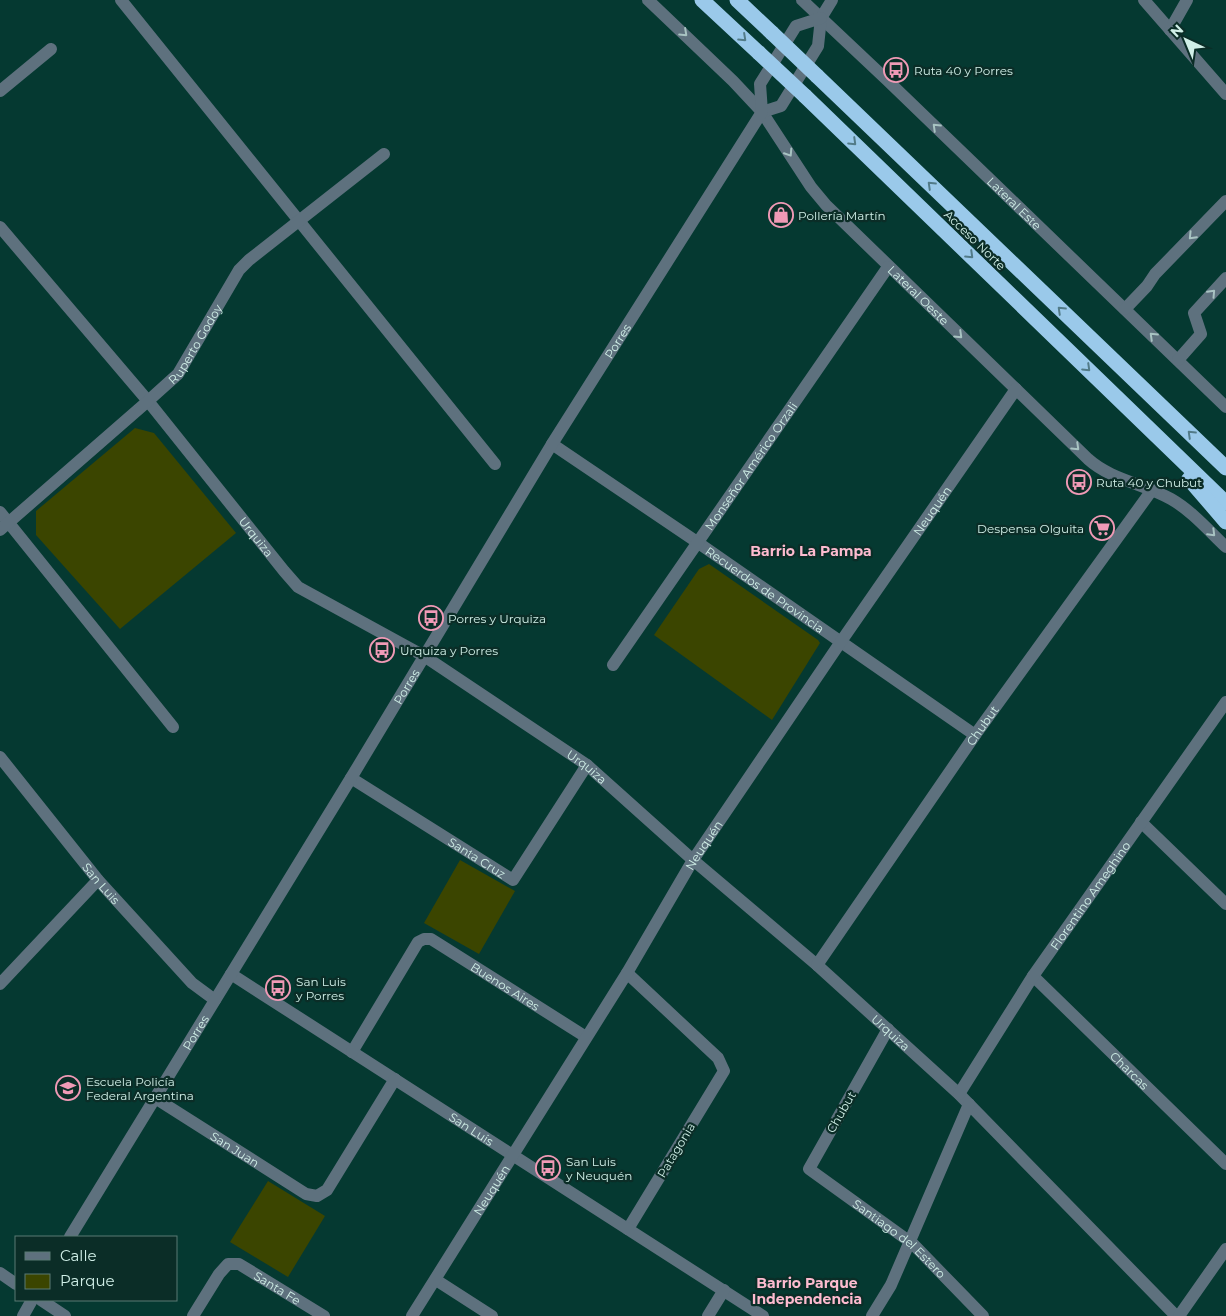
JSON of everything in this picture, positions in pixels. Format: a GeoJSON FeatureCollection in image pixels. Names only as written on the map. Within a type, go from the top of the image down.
{"type":"FeatureCollection","features":[{"type":"Feature","properties":{"kind":"highway","name":"Acceso Norte"},"geometry":{"type":"LineString","coordinates":[[702,0],[805,96],[1226,503]]}},
{"type":"Feature","properties":{"kind":"highway","name":"Acceso Norte"},"geometry":{"type":"LineString","coordinates":[[738,0],[1226,468]]}},
{"type":"Feature","properties":{"kind":"highway"},"geometry":{"type":"LineString","coordinates":[[1146,425],[1226,522]]}},
{"type":"Feature","properties":{"kind":"street"},"geometry":{"type":"LineString","coordinates":[[121,0],[495,464]]}},
{"type":"Feature","properties":{"kind":"street","name":"Lateral Oeste"},"geometry":{"type":"LineString","coordinates":[[648,0],[734,81],[762,112],[817,195],[888,267],[1095,465],[1172,499],[1186,509],[1226,548]]}},
{"type":"Feature","properties":{"kind":"street","name":"Lateral Este"},"geometry":{"type":"LineString","coordinates":[[802,0],[1226,407]]}},
{"type":"Feature","properties":{"kind":"street"},"geometry":{"type":"LineString","coordinates":[[821,18],[796,26],[760,84],[762,112],[781,106],[818,46],[821,18],[832,0]]}},
{"type":"Feature","properties":{"kind":"street"},"geometry":{"type":"LineString","coordinates":[[1144,0],[1226,94]]}},
{"type":"Feature","properties":{"kind":"street"},"geometry":{"type":"LineString","coordinates":[[1170,30],[1187,0]]}},
{"type":"Feature","properties":{"kind":"street"},"geometry":{"type":"LineString","coordinates":[[0,92],[51,49]]}},
{"type":"Feature","properties":{"kind":"street","name":"Porres"},"geometry":{"type":"LineString","coordinates":[[71,1236],[351,778],[552,444],[762,112]]}},
{"type":"Feature","properties":{"kind":"street","name":"Ruperto Godoy"},"geometry":{"type":"LineString","coordinates":[[4,526],[178,374],[239,270],[249,260],[384,154]]}},
{"type":"Feature","properties":{"kind":"street"},"geometry":{"type":"LineString","coordinates":[[1125,309],[1147,286],[1155,274],[1226,201]]}},
{"type":"Feature","properties":{"kind":"street","name":"Urquiza"},"geometry":{"type":"LineString","coordinates":[[0,227],[148,401],[298,587],[424,656],[587,765],[693,860],[817,965],[959,1094],[1178,1316]]}},
{"type":"Feature","properties":{"kind":"street","name":"Monseñor Américo Orzali"},"geometry":{"type":"LineString","coordinates":[[613,665],[888,267]]}},
{"type":"Feature","properties":{"kind":"street"},"geometry":{"type":"LineString","coordinates":[[1178,360],[1201,334],[1194,312],[1226,278]]}},
{"type":"Feature","properties":{"kind":"street","name":"Neuquén"},"geometry":{"type":"LineString","coordinates":[[412,1316],[627,973],[693,860],[1016,389]]}},
{"type":"Feature","properties":{"kind":"street","name":"Recuerdos de Provincia"},"geometry":{"type":"LineString","coordinates":[[552,444],[976,735]]}},
{"type":"Feature","properties":{"kind":"street","name":"Chubut"},"geometry":{"type":"LineString","coordinates":[[817,965],[976,735],[1152,490]]}},
{"type":"Feature","properties":{"kind":"street"},"geometry":{"type":"LineString","coordinates":[[0,512],[4,526],[173,727]]}},
{"type":"Feature","properties":{"kind":"street","name":"Florentino Ameghino"},"geometry":{"type":"LineString","coordinates":[[959,1094],[1033,976],[1226,702]]}},
{"type":"Feature","properties":{"kind":"street","name":"San Luis"},"geometry":{"type":"LineString","coordinates":[[2,764],[98,880],[192,983],[215,1000]]}},
{"type":"Feature","properties":{"kind":"street","name":"Santa Cruz"},"geometry":{"type":"LineString","coordinates":[[351,778],[513,880],[587,765]]}},
{"type":"Feature","properties":{"kind":"street"},"geometry":{"type":"LineString","coordinates":[[1141,822],[1226,904]]}},
{"type":"Feature","properties":{"kind":"street"},"geometry":{"type":"LineString","coordinates":[[0,984],[98,880]]}},
{"type":"Feature","properties":{"kind":"street","name":"Buenos Aires"},"geometry":{"type":"LineString","coordinates":[[352,1052],[418,942],[424,939],[431,939],[586,1037]]}},
{"type":"Feature","properties":{"kind":"street","name":"Patagonia"},"geometry":{"type":"LineString","coordinates":[[627,973],[718,1058],[724,1071],[628,1228]]}},
{"type":"Feature","properties":{"kind":"street","name":"San Luis"},"geometry":{"type":"LineString","coordinates":[[230,974],[763,1316]]}},
{"type":"Feature","properties":{"kind":"street","name":"Charcas"},"geometry":{"type":"LineString","coordinates":[[1033,976],[1226,1164]]}},
{"type":"Feature","properties":{"kind":"street","name":"Chubut"},"geometry":{"type":"LineString","coordinates":[[809,1169],[888,1029]]}},
{"type":"Feature","properties":{"kind":"street","name":"San Juan"},"geometry":{"type":"LineString","coordinates":[[155,1098],[306,1194],[317,1196],[327,1190],[395,1079]]}},
{"type":"Feature","properties":{"kind":"street"},"geometry":{"type":"LineString","coordinates":[[872,1316],[891,1285],[969,1104]]}},
{"type":"Feature","properties":{"kind":"street","name":"Santiago del Estero"},"geometry":{"type":"LineString","coordinates":[[809,1169],[909,1241],[983,1316]]}},
{"type":"Feature","properties":{"kind":"street"},"geometry":{"type":"LineString","coordinates":[[1178,1316],[1226,1249]]}},
{"type":"Feature","properties":{"kind":"street","name":"Santa Fe"},"geometry":{"type":"LineString","coordinates":[[193,1316],[219,1274],[228,1264],[239,1264],[324,1316]]}},
{"type":"Feature","properties":{"kind":"street"},"geometry":{"type":"LineString","coordinates":[[0,1273],[15,1283]]}},
{"type":"Feature","properties":{"kind":"street"},"geometry":{"type":"LineString","coordinates":[[436,1280],[492,1316]]}},
{"type":"Feature","properties":{"kind":"street"},"geometry":{"type":"LineString","coordinates":[[708,1316],[724,1290]]}},
{"type":"Feature","properties":{"kind":"street"},"geometry":{"type":"LineString","coordinates":[[23,1316],[31,1301]]}},
{"type":"Feature","properties":{"kind":"street"},"geometry":{"type":"LineString","coordinates":[[43,1301],[66,1316]]}},
{"type":"Feature","properties":{"kind":"green space"},"geometry":{"type":"Polygon","coordinates":[[[135,428],[154,433],[236,533],[120,629],[36,535],[36,511],[135,428]]]}},
{"type":"Feature","properties":{"kind":"green space"},"geometry":{"type":"Polygon","coordinates":[[[709,564],[820,643],[772,720],[654,635],[699,569],[709,564]]]}},
{"type":"Feature","properties":{"kind":"green space"},"geometry":{"type":"Polygon","coordinates":[[[460,860],[515,891],[479,954],[424,923],[460,860]]]}},
{"type":"Feature","properties":{"kind":"green space"},"geometry":{"type":"Polygon","coordinates":[[[268,1181],[325,1216],[288,1277],[230,1242],[268,1181]]]}},
{"type":"Feature","properties":{"kind":"place","name":"Ruta 40 y Porres"},"geometry":{"type":"Point","coordinates":[896,70]}},
{"type":"Feature","properties":{"kind":"place","name":"Pollería Martín"},"geometry":{"type":"Point","coordinates":[781,215]}},
{"type":"Feature","properties":{"kind":"place","name":"Ruta 40 y Chubut"},"geometry":{"type":"Point","coordinates":[1079,482]}},
{"type":"Feature","properties":{"kind":"place","name":"Despensa Olguita"},"geometry":{"type":"Point","coordinates":[1102,528]}},
{"type":"Feature","properties":{"kind":"place","name":"Porres y Urquiza"},"geometry":{"type":"Point","coordinates":[431,618]}},
{"type":"Feature","properties":{"kind":"place","name":"Urquiza y Porres"},"geometry":{"type":"Point","coordinates":[382,650]}},
{"type":"Feature","properties":{"kind":"place","name":"San Luis y Porres"},"geometry":{"type":"Point","coordinates":[278,988]}},
{"type":"Feature","properties":{"kind":"place","name":"Escuela Policía Federal Argentina"},"geometry":{"type":"Point","coordinates":[68,1088]}},
{"type":"Feature","properties":{"kind":"place","name":"San Luis y Neuquén"},"geometry":{"type":"Point","coordinates":[548,1168]}},
{"type":"Feature","properties":{"kind":"district","name":"Barrio La Pampa"},"geometry":{"type":"Point","coordinates":[811,551]}},
{"type":"Feature","properties":{"kind":"district","name":"Barrio Parque Independencia"},"geometry":{"type":"Point","coordinates":[807,1292]}}]}
